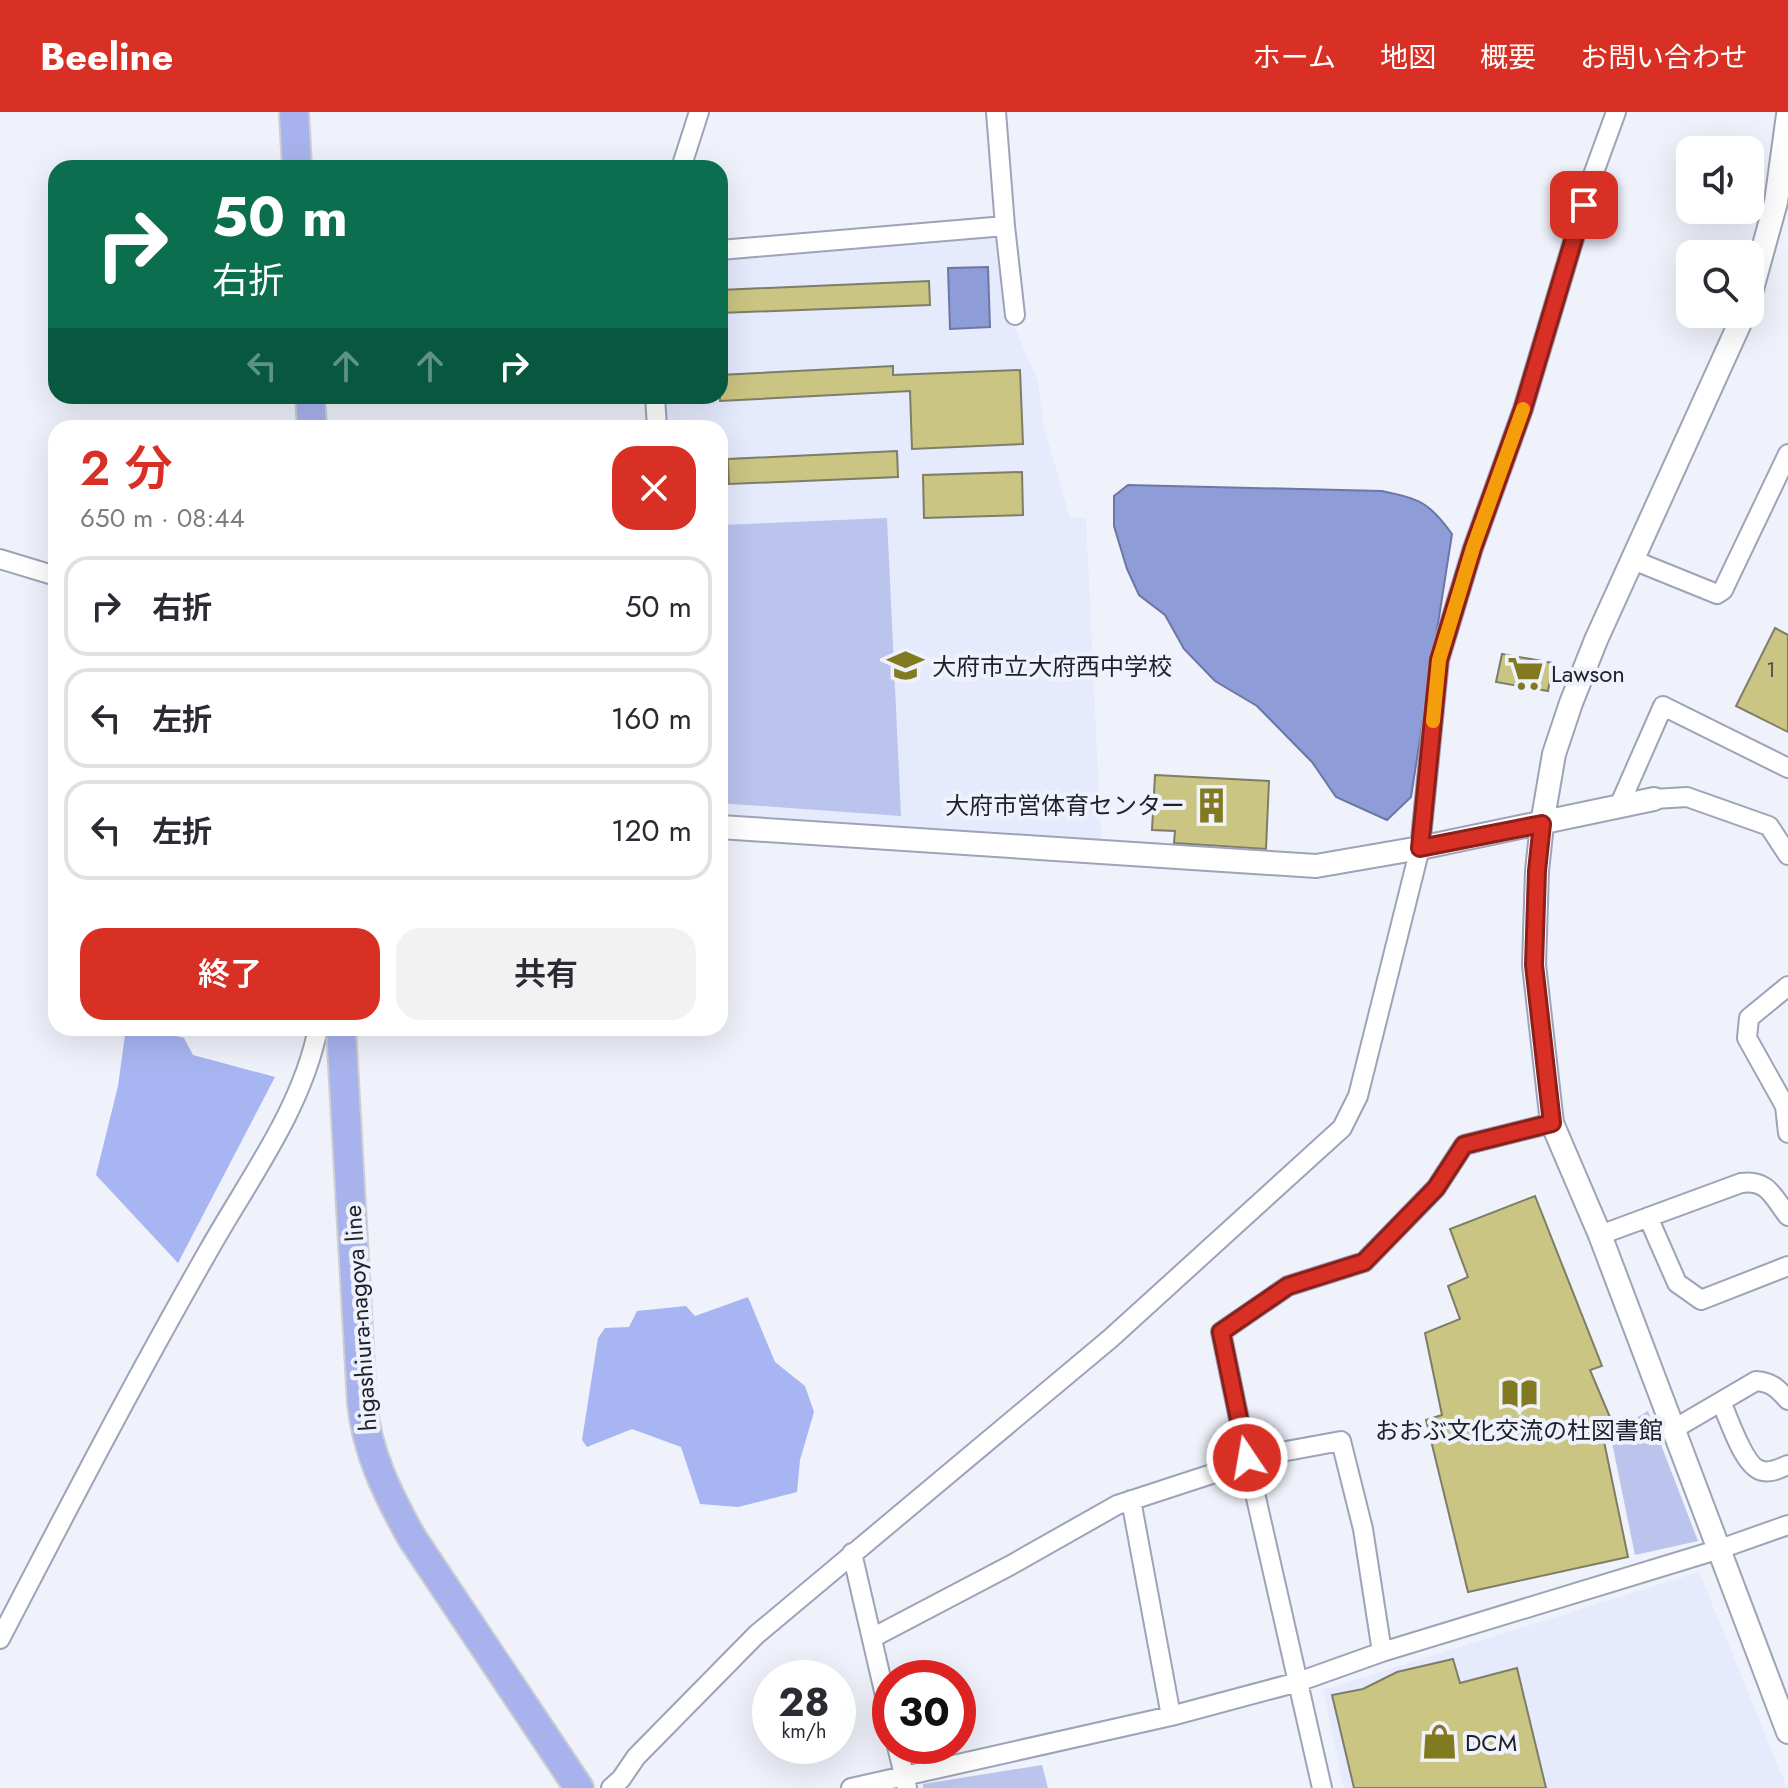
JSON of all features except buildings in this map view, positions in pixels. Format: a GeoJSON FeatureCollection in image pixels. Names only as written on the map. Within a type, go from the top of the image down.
{"type":"FeatureCollection","features":[{"type":"Feature","properties":{"kind":"main road"},"geometry":{"type":"LineString","coordinates":[[294,112],[297,160]]}},
{"type":"Feature","properties":{"kind":"main road","name":"higashiura-nagoya line"},"geometry":{"type":"LineString","coordinates":[[341,1036],[362,1403],[373,1459],[412,1538],[579,1788]]}},
{"type":"Feature","properties":{"kind":"street"},"geometry":{"type":"LineString","coordinates":[[684,160],[699,112]]}},
{"type":"Feature","properties":{"kind":"street"},"geometry":{"type":"LineString","coordinates":[[996,112],[1015,315]]}},
{"type":"Feature","properties":{"kind":"street"},"geometry":{"type":"LineString","coordinates":[[621,1785],[636,1757],[756,1635],[1111,1338],[1342,1128],[1358,1096],[1420,848],[1439,660],[1473,548],[1523,409],[1593,175],[1616,112]]}},
{"type":"Feature","properties":{"kind":"street"},"geometry":{"type":"LineString","coordinates":[[1764,245],[1776,202],[1788,115]]}},
{"type":"Feature","properties":{"kind":"street"},"geometry":{"type":"LineString","coordinates":[[728,249],[1005,226]]}},
{"type":"Feature","properties":{"kind":"street"},"geometry":{"type":"LineString","coordinates":[[1738,328],[1571,703],[1554,754],[1537,871],[1534,965],[1552,1123],[1600,1235],[1785,1717]]}},
{"type":"Feature","properties":{"kind":"street"},"geometry":{"type":"LineString","coordinates":[[1633,560],[1717,594],[1723,590],[1787,460]]}},
{"type":"Feature","properties":{"kind":"street"},"geometry":{"type":"LineString","coordinates":[[0,559],[48,574]]}},
{"type":"Feature","properties":{"kind":"street"},"geometry":{"type":"LineString","coordinates":[[1619,806],[1663,706],[1788,768]]}},
{"type":"Feature","properties":{"kind":"street"},"geometry":{"type":"LineString","coordinates":[[728,828],[1316,866],[1542,824],[1654,799],[1687,797],[1769,826],[1788,855]]}},
{"type":"Feature","properties":{"kind":"street"},"geometry":{"type":"LineString","coordinates":[[1788,986],[1749,1018],[1747,1038],[1785,1106],[1788,1133]]}},
{"type":"Feature","properties":{"kind":"street"},"geometry":{"type":"LineString","coordinates":[[0,1639],[55,1530],[206,1254],[275,1136],[312,1056],[316,1036]]}},
{"type":"Feature","properties":{"kind":"street"},"geometry":{"type":"LineString","coordinates":[[1322,1788],[1221,1332],[1288,1286],[1364,1262],[1436,1188],[1464,1145],[1552,1123]]}},
{"type":"Feature","properties":{"kind":"street"},"geometry":{"type":"LineString","coordinates":[[1600,1235],[1753,1181],[1764,1185],[1788,1216]]}},
{"type":"Feature","properties":{"kind":"street"},"geometry":{"type":"LineString","coordinates":[[1648,1217],[1677,1283],[1701,1300],[1788,1266]]}},
{"type":"Feature","properties":{"kind":"street"},"geometry":{"type":"LineString","coordinates":[[1674,1429],[1756,1381],[1777,1388],[1788,1400]]}},
{"type":"Feature","properties":{"kind":"street"},"geometry":{"type":"LineString","coordinates":[[1721,1402],[1748,1461],[1758,1471],[1768,1472],[1788,1465]]}},
{"type":"Feature","properties":{"kind":"street"},"geometry":{"type":"LineString","coordinates":[[872,1638],[1117,1505],[1221,1471],[1247,1458],[1341,1441],[1363,1529],[1382,1652]]}},
{"type":"Feature","properties":{"kind":"street"},"geometry":{"type":"LineString","coordinates":[[1131,1500],[1171,1716]]}},
{"type":"Feature","properties":{"kind":"street"},"geometry":{"type":"LineString","coordinates":[[851,1788],[905,1782],[1298,1682],[1382,1652],[1720,1549],[1788,1525]]}},
{"type":"Feature","properties":{"kind":"street"},"geometry":{"type":"LineString","coordinates":[[852,1553],[877,1660]]}},
{"type":"Feature","properties":{"kind":"shaded area","name":"大府市立大府西中学校"},"geometry":{"type":"Polygon","coordinates":[[[989,235],[1001,245],[1010,316],[1038,382],[1044,428],[1070,518],[1086,518],[1101,839],[728,815],[728,420],[664,420],[662,404],[728,404],[728,257],[989,235]]]}},
{"type":"Feature","properties":{"kind":"shaded area"},"geometry":{"type":"Polygon","coordinates":[[[988,267],[990,327],[950,329],[948,268],[988,267]]]}},
{"type":"Feature","properties":{"kind":"shaded area"},"geometry":{"type":"Polygon","coordinates":[[[1128,485],[1382,491],[1423,504],[1444,523],[1452,534],[1411,797],[1387,820],[1336,797],[1312,762],[1257,706],[1215,681],[1184,649],[1165,615],[1139,595],[1127,569],[1114,526],[1114,496],[1128,485]]]}},
{"type":"Feature","properties":{"kind":"shaded area"},"geometry":{"type":"Polygon","coordinates":[[[887,518],[901,816],[728,804],[728,525],[887,518]]]}},
{"type":"Feature","properties":{"kind":"shaded area"},"geometry":{"type":"Polygon","coordinates":[[[125,1036],[184,1038],[193,1055],[275,1077],[178,1263],[96,1175],[118,1086],[125,1036]]]}},
{"type":"Feature","properties":{"kind":"shaded area"},"geometry":{"type":"Polygon","coordinates":[[[748,1297],[775,1362],[805,1386],[814,1412],[800,1460],[797,1492],[738,1507],[700,1504],[681,1447],[632,1429],[587,1447],[582,1440],[598,1338],[605,1328],[629,1327],[637,1311],[686,1306],[695,1316],[748,1297]]]}},
{"type":"Feature","properties":{"kind":"shaded area"},"geometry":{"type":"Polygon","coordinates":[[[1648,1411],[1698,1541],[1635,1555],[1610,1433],[1648,1411]]]}},
{"type":"Feature","properties":{"kind":"shaded area"},"geometry":{"type":"Polygon","coordinates":[[[1699,1572],[1787,1788],[1344,1788],[1323,1690],[1699,1572]]]}},
{"type":"Feature","properties":{"kind":"shaded area"},"geometry":{"type":"Polygon","coordinates":[[[1042,1765],[1048,1788],[923,1788],[923,1784],[1042,1765]]]}},
{"type":"Feature","properties":{"kind":"slow traffic"},"geometry":{"type":"LineString","coordinates":[[1433,721],[1439,660],[1473,548],[1523,409]]}},
{"type":"Feature","properties":{"kind":"place","name":"大府市立大府西中学校"},"geometry":{"type":"Point","coordinates":[906,666]}},
{"type":"Feature","properties":{"kind":"place","name":"Lawson"},"geometry":{"type":"Point","coordinates":[1525,673]}},
{"type":"Feature","properties":{"kind":"place","name":"大府市営体育センター"},"geometry":{"type":"Point","coordinates":[1211,805]}},
{"type":"Feature","properties":{"kind":"place","name":"おおぶ文化交流の杜図書館"},"geometry":{"type":"Point","coordinates":[1519,1393]}},
{"type":"Feature","properties":{"kind":"place","name":"DCM"},"geometry":{"type":"Point","coordinates":[1439,1742]}},
{"type":"Feature","properties":{"kind":"route"},"geometry":{"type":"LineString","coordinates":[[1247,1458],[1221,1332],[1288,1286],[1364,1262],[1436,1188],[1464,1145],[1552,1123],[1534,965],[1542,824],[1420,848],[1439,660],[1473,548],[1523,409],[1584,205]]}}]}
